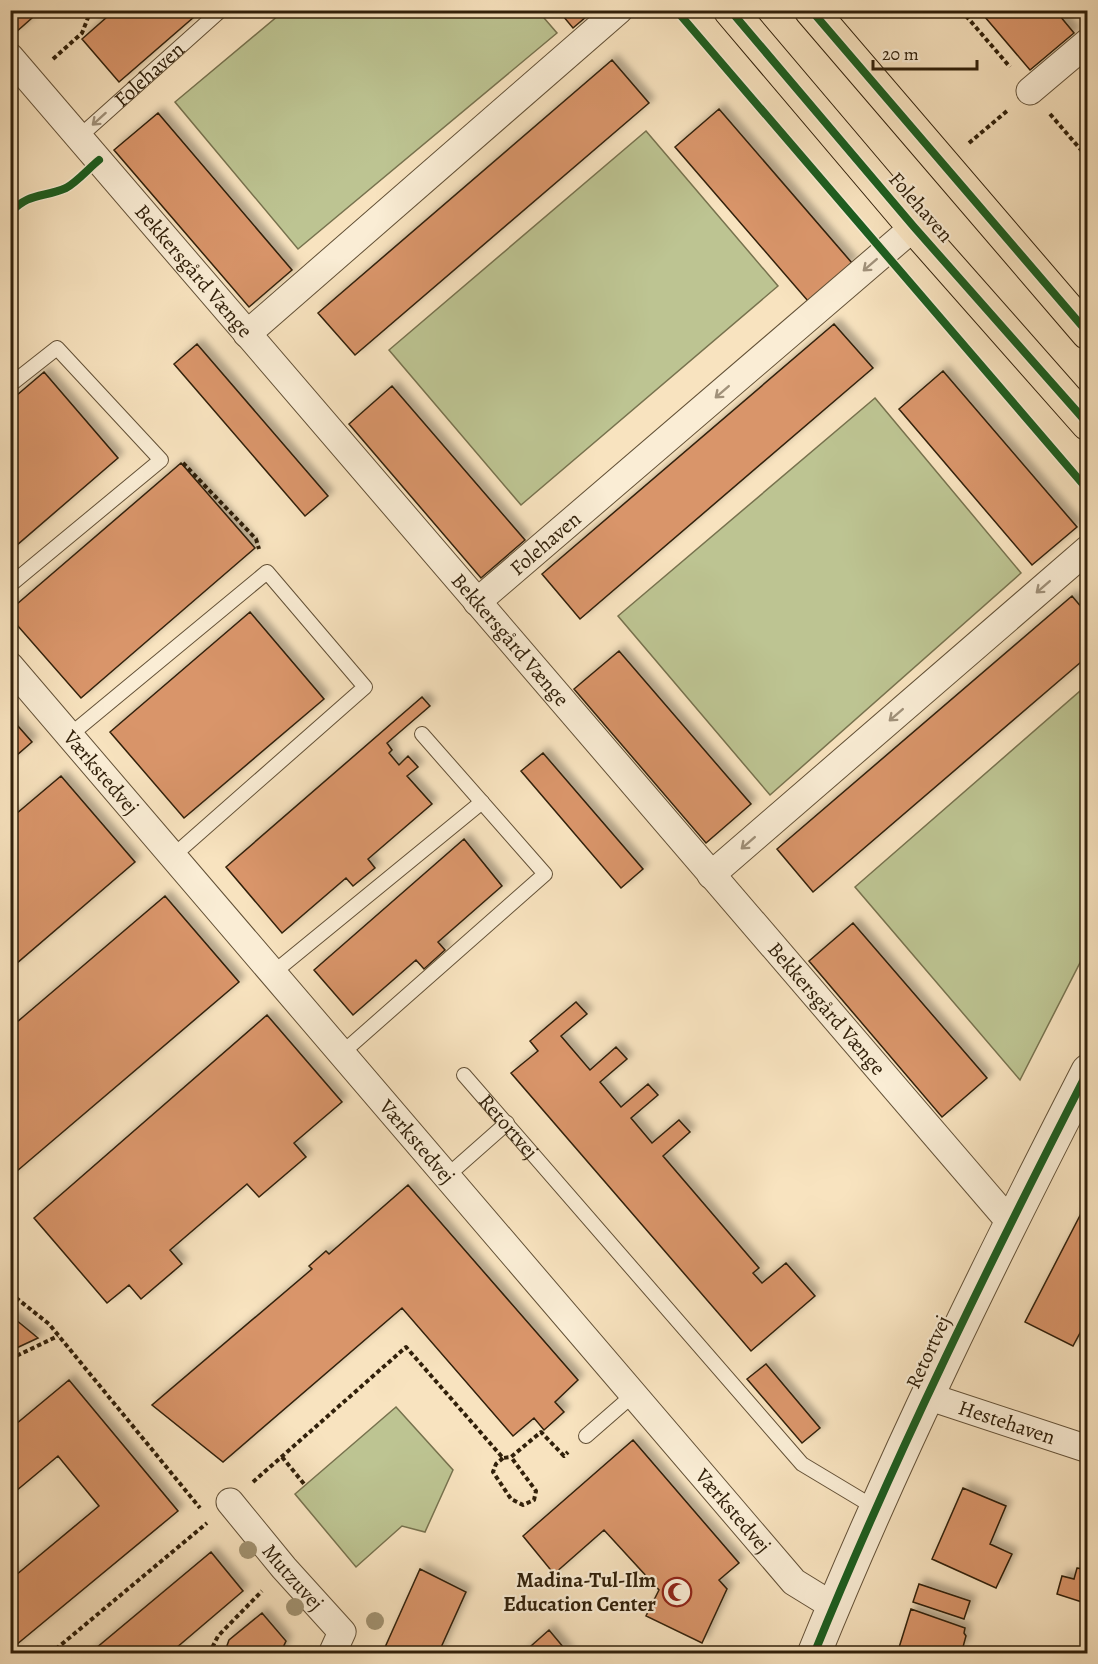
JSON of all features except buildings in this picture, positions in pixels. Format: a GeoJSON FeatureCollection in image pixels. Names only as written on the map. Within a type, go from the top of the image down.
{"type":"FeatureCollection","features":[{"type":"Feature","properties":{"kind":"main road","name":"Folehaven"},"geometry":{"type":"LineString","coordinates":[[730,10],[914,227],[1088,424]]}},
{"type":"Feature","properties":{"kind":"main road"},"geometry":{"type":"LineString","coordinates":[[811,10],[1088,333]]}},
{"type":"Feature","properties":{"kind":"street"},"geometry":{"type":"LineString","coordinates":[[247,333],[619,10]]}},
{"type":"Feature","properties":{"kind":"street"},"geometry":{"type":"LineString","coordinates":[[1030,91],[1088,42]]}},
{"type":"Feature","properties":{"kind":"street","name":"Bekkersgård Vænge"},"geometry":{"type":"LineString","coordinates":[[10,57],[1010,1222]]}},
{"type":"Feature","properties":{"kind":"street","name":"Folehaven"},"geometry":{"type":"LineString","coordinates":[[477,602],[914,227]]}},
{"type":"Feature","properties":{"kind":"street"},"geometry":{"type":"LineString","coordinates":[[711,875],[1088,549]]}},
{"type":"Feature","properties":{"kind":"street","name":"Værkstedvej"},"geometry":{"type":"LineString","coordinates":[[10,666],[794,1582],[834,1606]]}},
{"type":"Feature","properties":{"kind":"street","name":"Retortvej"},"geometry":{"type":"LineString","coordinates":[[814,1653],[927,1396],[1010,1222],[1088,1071]]}},
{"type":"Feature","properties":{"kind":"street","name":"Hestehaven"},"geometry":{"type":"LineString","coordinates":[[927,1396],[1088,1449]]}},
{"type":"Feature","properties":{"kind":"street","name":"Mutzuvej"},"geometry":{"type":"LineString","coordinates":[[230,1502],[284,1568],[342,1632],[332,1653]]}},
{"type":"Feature","properties":{"kind":"lane","name":"Folehaven"},"geometry":{"type":"LineString","coordinates":[[79,136],[221,10]]}},
{"type":"Feature","properties":{"kind":"lane"},"geometry":{"type":"LineString","coordinates":[[10,385],[57,348],[161,460],[10,585]]}},
{"type":"Feature","properties":{"kind":"lane"},"geometry":{"type":"LineString","coordinates":[[70,735],[267,573],[365,687],[173,856]]}},
{"type":"Feature","properties":{"kind":"lane"},"geometry":{"type":"LineString","coordinates":[[342,1053],[545,874],[422,734]]}},
{"type":"Feature","properties":{"kind":"lane"},"geometry":{"type":"LineString","coordinates":[[273,973],[482,802]]}},
{"type":"Feature","properties":{"kind":"lane","name":"Retortvej"},"geometry":{"type":"LineString","coordinates":[[464,1075],[802,1464],[877,1509]]}},
{"type":"Feature","properties":{"kind":"lane"},"geometry":{"type":"LineString","coordinates":[[447,1176],[507,1123]]}},
{"type":"Feature","properties":{"kind":"lane"},"geometry":{"type":"LineString","coordinates":[[586,1436],[633,1395]]}},
{"type":"Feature","properties":{"kind":"path"},"geometry":{"type":"LineString","coordinates":[[56,57],[82,33],[91,10]]}},
{"type":"Feature","properties":{"kind":"path"},"geometry":{"type":"LineString","coordinates":[[944,165],[1030,91]]}},
{"type":"Feature","properties":{"kind":"path"},"geometry":{"type":"LineString","coordinates":[[161,460],[175,454],[256,539],[267,573]]}},
{"type":"Feature","properties":{"kind":"path"},"geometry":{"type":"LineString","coordinates":[[10,1293],[49,1324],[210,1520]]}},
{"type":"Feature","properties":{"kind":"path"},"geometry":{"type":"LineString","coordinates":[[10,1359],[58,1336]]}},
{"type":"Feature","properties":{"kind":"path"},"geometry":{"type":"LineString","coordinates":[[50,1653],[210,1520],[406,1347],[503,1458]]}},
{"type":"Feature","properties":{"kind":"path"},"geometry":{"type":"LineString","coordinates":[[511,1457],[536,1491],[534,1500],[524,1505],[511,1499],[493,1472],[496,1464],[503,1458],[511,1457],[541,1432],[564,1456],[586,1436]]}},
{"type":"Feature","properties":{"kind":"path"},"geometry":{"type":"LineString","coordinates":[[282,1457],[305,1485]]}},
{"type":"Feature","properties":{"kind":"path"},"geometry":{"type":"LineString","coordinates":[[208,1653],[218,1636],[284,1568]]}},
{"type":"Feature","properties":{"kind":"green space"},"geometry":{"type":"Polygon","coordinates":[[[285,10],[538,11],[557,33],[298,249],[175,102],[285,10]]]}},
{"type":"Feature","properties":{"kind":"green space"},"geometry":{"type":"Polygon","coordinates":[[[646,131],[778,286],[521,505],[389,350],[646,131]]]}},
{"type":"Feature","properties":{"kind":"green space"},"geometry":{"type":"Polygon","coordinates":[[[875,398],[1021,573],[770,795],[618,616],[875,398]]]}},
{"type":"Feature","properties":{"kind":"green space"},"geometry":{"type":"Polygon","coordinates":[[[1087,685],[1087,949],[1020,1080],[855,887],[1087,685]]]}},
{"type":"Feature","properties":{"kind":"green space"},"geometry":{"type":"Polygon","coordinates":[[[396,1407],[453,1470],[425,1532],[402,1526],[356,1567],[295,1494],[396,1407]]]}},
{"type":"Feature","properties":{"kind":"cycle path"},"geometry":{"type":"LineString","coordinates":[[676,10],[1088,490]]}},
{"type":"Feature","properties":{"kind":"cycle path"},"geometry":{"type":"LineString","coordinates":[[730,10],[914,227],[1088,424]]}},
{"type":"Feature","properties":{"kind":"cycle path"},"geometry":{"type":"LineString","coordinates":[[811,10],[1088,333]]}},
{"type":"Feature","properties":{"kind":"cycle path"},"geometry":{"type":"LineString","coordinates":[[10,213],[30,198],[66,188],[99,160]]}},
{"type":"Feature","properties":{"kind":"cycle path"},"geometry":{"type":"LineString","coordinates":[[814,1654],[910,1432],[1088,1071]]}},
{"type":"Feature","properties":{"kind":"place","name":"Madina-Tul-Ilm Education Center"},"geometry":{"type":"Point","coordinates":[677,1592]}}]}
